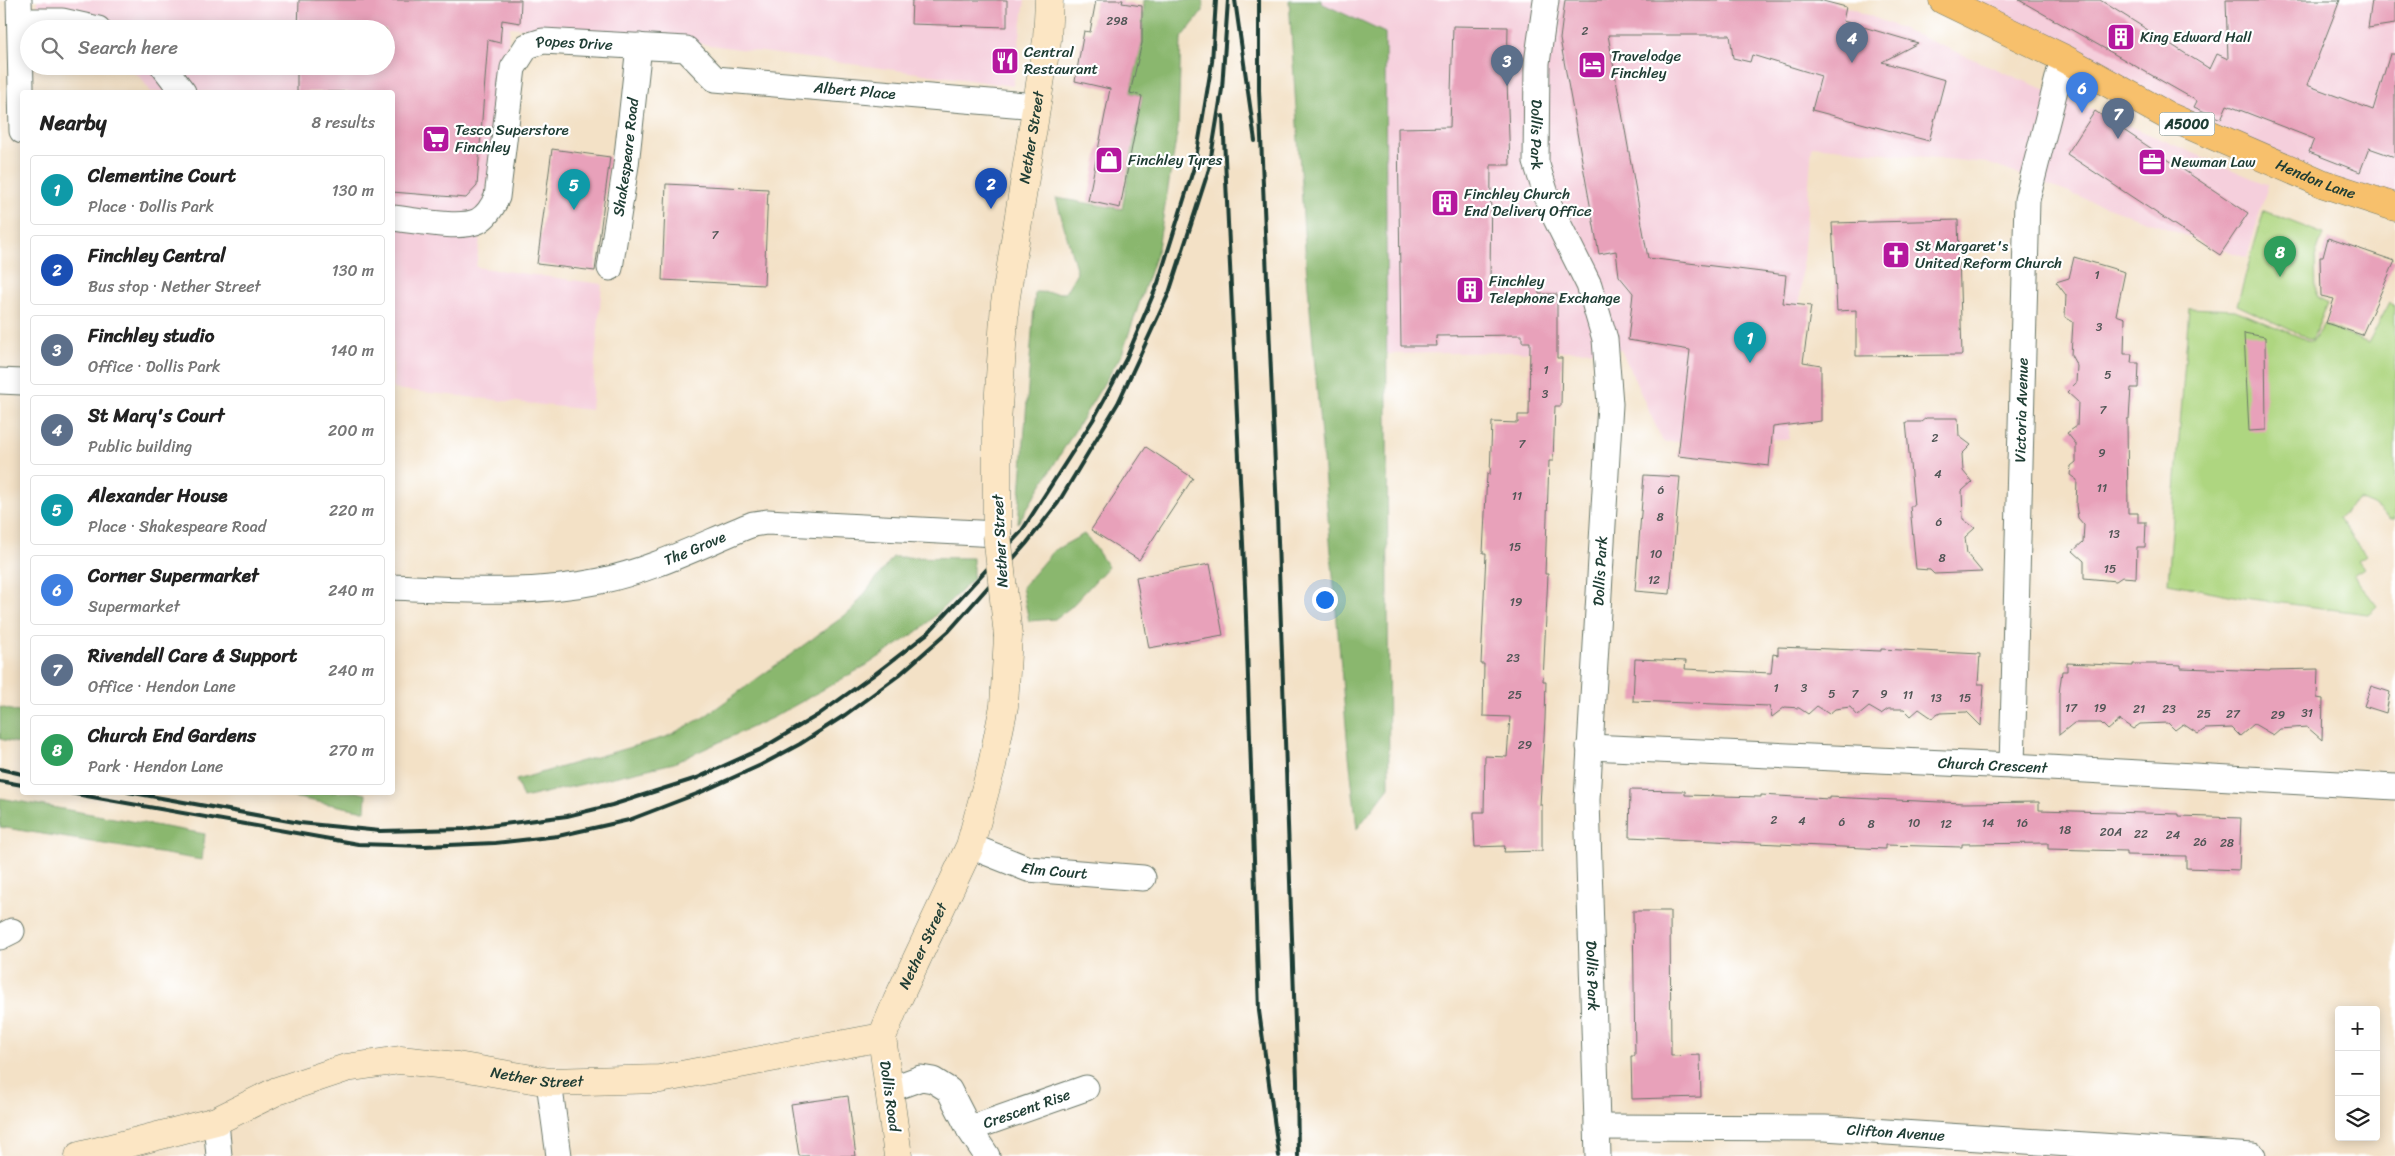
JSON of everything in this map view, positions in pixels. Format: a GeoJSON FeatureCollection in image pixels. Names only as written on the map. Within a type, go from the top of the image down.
{"type":"FeatureCollection","features":[{"type":"Feature","properties":{"kind":"main road"},"geometry":{"type":"LineString","coordinates":[[1032,0],[1047,40]]}},
{"type":"Feature","properties":{"kind":"main road","name":"Nether Street"},"geometry":{"type":"LineString","coordinates":[[79,1156],[216,1121],[277,1092],[346,1068],[400,1060],[457,1066],[549,1082],[660,1079],[882,1037],[897,1000],[970,846],[992,766],[1004,706],[1008,636],[997,534],[997,422],[1005,303],[1047,40],[1049,0]]}},
{"type":"Feature","properties":{"kind":"main road","name":"Nether Street"},"geometry":{"type":"LineString","coordinates":[[1047,40],[1064,0]]}},
{"type":"Feature","properties":{"kind":"main road","name":"Hendon Lane"},"geometry":{"type":"LineString","coordinates":[[1943,0],[2063,58],[2168,116],[2324,184],[2395,207]]}},
{"type":"Feature","properties":{"kind":"main road"},"geometry":{"type":"LineString","coordinates":[[1968,0],[1987,22]]}},
{"type":"Feature","properties":{"kind":"main road","name":"Dollis Road"},"geometry":{"type":"LineString","coordinates":[[882,1037],[898,1156]]}},
{"type":"Feature","properties":{"kind":"street","name":"Dollis Park"},"geometry":{"type":"LineString","coordinates":[[1546,0],[1537,64],[1536,162],[1550,207],[1589,285],[1605,339],[1610,404],[1587,800],[1598,1156]]}},
{"type":"Feature","properties":{"kind":"street"},"geometry":{"type":"LineString","coordinates":[[20,11],[58,20]]}},
{"type":"Feature","properties":{"kind":"street","name":"Popes Drive"},"geometry":{"type":"LineString","coordinates":[[395,218],[465,225],[479,220],[492,207],[497,197],[513,68],[527,46],[543,41],[686,49]]}},
{"type":"Feature","properties":{"kind":"street","name":"Shakespeare Road"},"geometry":{"type":"LineString","coordinates":[[610,268],[626,165],[639,46]]}},
{"type":"Feature","properties":{"kind":"street","name":"Albert Place"},"geometry":{"type":"LineString","coordinates":[[686,49],[715,79],[1037,106]]}},
{"type":"Feature","properties":{"kind":"street","name":"Victoria Avenue"},"geometry":{"type":"LineString","coordinates":[[2012,766],[2027,200],[2063,58]]}},
{"type":"Feature","properties":{"kind":"street"},"geometry":{"type":"LineString","coordinates":[[21,75],[21,90]]}},
{"type":"Feature","properties":{"kind":"street"},"geometry":{"type":"LineString","coordinates":[[170,75],[182,90]]}},
{"type":"Feature","properties":{"kind":"street"},"geometry":{"type":"LineString","coordinates":[[0,381],[20,382]]}},
{"type":"Feature","properties":{"kind":"street","name":"The Grove"},"geometry":{"type":"LineString","coordinates":[[395,587],[483,592],[562,587],[601,581],[657,564],[753,524],[767,522],[997,534]]}},
{"type":"Feature","properties":{"kind":"street","name":"Church Crescent"},"geometry":{"type":"LineString","coordinates":[[1589,747],[2012,766],[2395,788]]}},
{"type":"Feature","properties":{"kind":"street","name":"Elm Court"},"geometry":{"type":"LineString","coordinates":[[970,846],[1028,869],[1143,878]]}},
{"type":"Feature","properties":{"kind":"street"},"geometry":{"type":"LineString","coordinates":[[888,1090],[921,1078],[933,1080],[949,1090],[969,1129],[987,1156]]}},
{"type":"Feature","properties":{"kind":"street"},"geometry":{"type":"LineString","coordinates":[[549,1082],[559,1156]]}},
{"type":"Feature","properties":{"kind":"street","name":"Crescent Rise"},"geometry":{"type":"LineString","coordinates":[[969,1129],[1086,1088]]}},
{"type":"Feature","properties":{"kind":"street"},"geometry":{"type":"LineString","coordinates":[[216,1121],[219,1156]]}},
{"type":"Feature","properties":{"kind":"street","name":"Clifton Avenue"},"geometry":{"type":"LineString","coordinates":[[1598,1127],[1825,1128],[2253,1156]]}},
{"type":"Feature","properties":{"kind":"shaded area"},"geometry":{"type":"Polygon","coordinates":[[[37,0],[1025,0],[1013,86],[629,34],[510,27],[476,267],[602,284],[591,410],[395,389],[395,90],[150,90],[137,75],[395,75],[395,20],[38,20],[37,0]]]}},
{"type":"Feature","properties":{"kind":"shaded area"},"geometry":{"type":"Polygon","coordinates":[[[1321,0],[1829,0],[1898,27],[2268,185],[2247,258],[1987,163],[1812,146],[1789,439],[1663,442],[1621,350],[1386,354],[1385,33],[1321,3],[1321,0]]]}},
{"type":"Feature","properties":{"kind":"shaded area"},"geometry":{"type":"Polygon","coordinates":[[[1937,0],[2395,0],[2395,207],[1937,0]]]}},
{"type":"Feature","properties":{"kind":"green space"},"geometry":{"type":"Polygon","coordinates":[[[1144,0],[1203,0],[1203,11],[1181,39],[1178,128],[1158,248],[1122,354],[1018,523],[1035,292],[1065,293],[1077,272],[1056,198],[1122,209],[1142,96],[1130,93],[1142,43],[1144,0]]]}},
{"type":"Feature","properties":{"kind":"green space"},"geometry":{"type":"Polygon","coordinates":[[[1289,0],[1321,0],[1321,3],[1385,33],[1389,787],[1357,829],[1347,737],[1306,263],[1289,0]]]}},
{"type":"Feature","properties":{"kind":"green space"},"geometry":{"type":"Polygon","coordinates":[[[2264,211],[2323,234],[2315,257],[2316,296],[2328,303],[2312,340],[2237,305],[2264,211]]]}},
{"type":"Feature","properties":{"kind":"green space"},"geometry":{"type":"Polygon","coordinates":[[[2390,302],[2395,307],[2395,519],[2390,519],[2373,505],[2359,499],[2338,518],[2366,555],[2358,560],[2364,568],[2353,575],[2377,606],[2368,614],[2244,598],[2168,583],[2189,308],[2235,310],[2312,342],[2324,324],[2368,343],[2390,302]]]}},
{"type":"Feature","properties":{"kind":"green space"},"geometry":{"type":"Polygon","coordinates":[[[1084,534],[1108,567],[1071,607],[1055,619],[1029,621],[1022,587],[1053,551],[1084,534]]]}},
{"type":"Feature","properties":{"kind":"green space"},"geometry":{"type":"Polygon","coordinates":[[[893,557],[973,558],[973,579],[921,629],[867,665],[774,717],[674,763],[523,798],[516,780],[666,737],[704,717],[851,611],[893,557]]]}},
{"type":"Feature","properties":{"kind":"green space"},"geometry":{"type":"Polygon","coordinates":[[[0,707],[20,712],[20,744],[0,739],[0,707]]]}},
{"type":"Feature","properties":{"kind":"green space"},"geometry":{"type":"Polygon","coordinates":[[[282,795],[366,795],[365,811],[282,795]]]}},
{"type":"Feature","properties":{"kind":"green space"},"geometry":{"type":"Polygon","coordinates":[[[0,798],[205,834],[202,860],[0,827],[0,798]]]}},
{"type":"Feature","properties":{"kind":"building","name":"Tesco Superstore Finchley"},"geometry":{"type":"Polygon","coordinates":[[[299,0],[521,0],[520,23],[502,20],[500,43],[488,40],[477,186],[466,198],[395,192],[395,90],[297,90],[297,75],[395,75],[395,20],[298,20],[299,0]]]}},
{"type":"Feature","properties":{"kind":"building"},"geometry":{"type":"Polygon","coordinates":[[[912,0],[1007,0],[1007,27],[911,24],[912,0]]]}},
{"type":"Feature","properties":{"kind":"building"},"geometry":{"type":"Polygon","coordinates":[[[1096,0],[1123,0],[1122,3],[1142,6],[1142,43],[1130,93],[1142,96],[1120,208],[1088,201],[1110,89],[1075,81],[1084,31],[1090,32],[1096,0]]]}},
{"type":"Feature","properties":{"kind":"building"},"geometry":{"type":"Polygon","coordinates":[[[1565,0],[1819,0],[1846,7],[1843,21],[1918,43],[1882,62],[1945,80],[1929,141],[1812,110],[1821,76],[1752,55],[1750,62],[1733,58],[1730,35],[1608,35],[1648,258],[1786,275],[1783,303],[1811,306],[1803,362],[1821,365],[1821,421],[1773,427],[1769,466],[1678,456],[1690,350],[1628,340],[1633,293],[1619,276],[1616,251],[1599,254],[1560,39],[1565,0]]]}},
{"type":"Feature","properties":{"kind":"building"},"geometry":{"type":"Polygon","coordinates":[[[2019,0],[2100,0],[2210,69],[2217,54],[2228,59],[2226,0],[2340,0],[2307,85],[2373,110],[2390,54],[2395,54],[2395,157],[2369,148],[2360,172],[2309,152],[2314,139],[2227,105],[2221,119],[2194,107],[2197,101],[2019,0]]]}},
{"type":"Feature","properties":{"kind":"building"},"geometry":{"type":"Polygon","coordinates":[[[2372,0],[2395,0],[2395,24],[2368,28],[2372,0]]]}},
{"type":"Feature","properties":{"kind":"building"},"geometry":{"type":"Polygon","coordinates":[[[1453,26],[1508,27],[1507,81],[1510,165],[1491,165],[1490,286],[1539,286],[1539,294],[1557,294],[1557,358],[1562,358],[1561,406],[1555,406],[1553,461],[1549,461],[1545,574],[1548,574],[1543,681],[1546,681],[1540,805],[1542,805],[1542,851],[1504,852],[1505,846],[1475,847],[1474,828],[1474,812],[1484,812],[1485,756],[1507,757],[1510,717],[1483,716],[1484,664],[1481,664],[1486,553],[1483,553],[1487,474],[1490,474],[1492,422],[1518,423],[1518,415],[1529,415],[1530,342],[1522,342],[1522,335],[1436,336],[1437,346],[1401,346],[1398,128],[1450,127],[1453,26]]]}},
{"type":"Feature","properties":{"kind":"building"},"geometry":{"type":"Polygon","coordinates":[[[2095,111],[2248,213],[2220,255],[2067,154],[2095,111]]]}},
{"type":"Feature","properties":{"kind":"building"},"geometry":{"type":"Polygon","coordinates":[[[552,149],[610,157],[595,271],[537,264],[552,149]]]}},
{"type":"Feature","properties":{"kind":"building"},"geometry":{"type":"Polygon","coordinates":[[[666,184],[768,189],[764,285],[662,280],[666,184]]]}},
{"type":"Feature","properties":{"kind":"building"},"geometry":{"type":"Polygon","coordinates":[[[1958,220],[1962,355],[1856,356],[1856,310],[1837,311],[1832,223],[1958,220]]]}},
{"type":"Feature","properties":{"kind":"building"},"geometry":{"type":"Polygon","coordinates":[[[2328,238],[2395,261],[2362,335],[2326,323],[2334,299],[2321,296],[2320,257],[2323,257],[2328,238]]]}},
{"type":"Feature","properties":{"kind":"building"},"geometry":{"type":"Polygon","coordinates":[[[2074,257],[2125,272],[2116,315],[2125,318],[2124,354],[2132,354],[2131,363],[2139,363],[2138,388],[2131,388],[2129,419],[2127,419],[2128,513],[2138,513],[2138,522],[2146,522],[2145,547],[2137,547],[2136,578],[2122,577],[2116,581],[2084,578],[2084,561],[2073,551],[2083,542],[2084,525],[2078,518],[2076,505],[2077,480],[2070,475],[2071,466],[2076,462],[2076,444],[2067,433],[2077,426],[2078,402],[2067,392],[2076,383],[2077,366],[2071,355],[2073,322],[2065,317],[2066,295],[2056,282],[2069,278],[2074,257]]]}},
{"type":"Feature","properties":{"kind":"building"},"geometry":{"type":"Polygon","coordinates":[[[2244,333],[2265,337],[2266,430],[2249,431],[2244,333]]]}},
{"type":"Feature","properties":{"kind":"building"},"geometry":{"type":"Polygon","coordinates":[[[1926,418],[1958,418],[1959,436],[1971,445],[1962,454],[1963,471],[1972,482],[1962,491],[1963,519],[1975,528],[1965,537],[1967,554],[1982,572],[1934,574],[1930,570],[1916,569],[1910,506],[1914,506],[1906,422],[1921,422],[1926,418]]]}},
{"type":"Feature","properties":{"kind":"building"},"geometry":{"type":"Polygon","coordinates":[[[1146,447],[1193,478],[1139,560],[1091,530],[1146,447]]]}},
{"type":"Feature","properties":{"kind":"building"},"geometry":{"type":"Polygon","coordinates":[[[1644,475],[1680,477],[1670,594],[1635,591],[1644,475]]]}},
{"type":"Feature","properties":{"kind":"building"},"geometry":{"type":"Polygon","coordinates":[[[1210,564],[1223,635],[1149,648],[1136,577],[1210,564]]]}},
{"type":"Feature","properties":{"kind":"building"},"geometry":{"type":"Polygon","coordinates":[[[1778,647],[1881,651],[1881,649],[1980,654],[1978,684],[1984,684],[1981,726],[1967,712],[1940,713],[1932,718],[1919,709],[1911,716],[1904,709],[1888,709],[1881,714],[1869,707],[1858,716],[1850,707],[1835,709],[1829,714],[1817,706],[1808,714],[1799,708],[1785,707],[1772,717],[1769,706],[1633,701],[1635,659],[1686,661],[1685,669],[1771,673],[1773,654],[1778,655],[1778,647]]]}},
{"type":"Feature","properties":{"kind":"building"},"geometry":{"type":"Polygon","coordinates":[[[2067,663],[2133,666],[2133,664],[2157,664],[2181,665],[2181,668],[2270,671],[2318,669],[2317,698],[2323,699],[2322,740],[2307,727],[2280,729],[2273,735],[2254,724],[2240,736],[2232,728],[2205,729],[2198,734],[2183,724],[2175,730],[2168,723],[2140,724],[2133,729],[2120,720],[2108,730],[2101,723],[2074,723],[2059,735],[2059,694],[2062,671],[2067,671],[2067,663]]]}},
{"type":"Feature","properties":{"kind":"building"},"geometry":{"type":"Polygon","coordinates":[[[2371,686],[2390,692],[2386,713],[2364,706],[2371,686]]]}},
{"type":"Feature","properties":{"kind":"building"},"geometry":{"type":"Polygon","coordinates":[[[1630,790],[1685,791],[1685,795],[1761,797],[1761,795],[1963,803],[2039,802],[2039,810],[2179,814],[2179,816],[2241,818],[2239,870],[2186,868],[2186,856],[2126,855],[2126,851],[2048,849],[2048,843],[1962,844],[1962,847],[1885,845],[1885,849],[1629,837],[1630,790]]]}},
{"type":"Feature","properties":{"kind":"building"},"geometry":{"type":"Polygon","coordinates":[[[1633,911],[1670,911],[1671,1056],[1700,1055],[1701,1097],[1632,1099],[1631,1056],[1635,1056],[1633,911]]]}},
{"type":"Feature","properties":{"kind":"building"},"geometry":{"type":"Polygon","coordinates":[[[848,1096],[856,1156],[799,1156],[791,1104],[848,1096]]]}},
{"type":"Feature","properties":{"kind":"railway"},"geometry":{"type":"LineString","coordinates":[[145,795],[300,823],[380,831],[464,829],[567,816],[612,805],[697,778],[761,749],[818,715],[875,674],[928,633],[1021,532],[1093,420],[1126,359],[1158,283],[1195,164],[1212,62],[1216,0]]}},
{"type":"Feature","properties":{"kind":"railway"},"geometry":{"type":"LineString","coordinates":[[81,795],[358,844],[425,846],[495,843],[558,836],[629,820],[699,793],[761,765],[800,744],[845,715],[898,676],[949,631],[1026,544],[1058,503],[1118,403],[1169,293],[1209,169],[1222,89],[1228,0]]}},
{"type":"Feature","properties":{"kind":"railway"},"geometry":{"type":"LineString","coordinates":[[1235,0],[1255,141]]}},
{"type":"Feature","properties":{"kind":"railway"},"geometry":{"type":"LineString","coordinates":[[1259,0],[1259,90],[1277,513],[1298,1156]]}},
{"type":"Feature","properties":{"kind":"railway"},"geometry":{"type":"LineString","coordinates":[[1223,116],[1245,586],[1259,1011],[1279,1156]]}},
{"type":"Feature","properties":{"kind":"railway"},"geometry":{"type":"LineString","coordinates":[[0,769],[20,774]]}},
{"type":"Feature","properties":{"kind":"railway"},"geometry":{"type":"LineString","coordinates":[[0,781],[20,785]]}},
{"type":"Feature","properties":{"kind":"place","name":"King Edward Hall"},"geometry":{"type":"Point","coordinates":[2121,37]}},
{"type":"Feature","properties":{"kind":"place","name":"Central Restaurant"},"geometry":{"type":"Point","coordinates":[1005,61]}},
{"type":"Feature","properties":{"kind":"place","name":"St Mary's Court"},"geometry":{"type":"Point","coordinates":[1852,63]}},
{"type":"Feature","properties":{"kind":"place","name":"Travelodge Finchley"},"geometry":{"type":"Point","coordinates":[1592,65]}},
{"type":"Feature","properties":{"kind":"place","name":"Finchley studio"},"geometry":{"type":"Point","coordinates":[1507,86]}},
{"type":"Feature","properties":{"kind":"place","name":"Corner Supermarket"},"geometry":{"type":"Point","coordinates":[2082,113]}},
{"type":"Feature","properties":{"kind":"place","name":"Tesco Superstore Finchley"},"geometry":{"type":"Point","coordinates":[436,139]}},
{"type":"Feature","properties":{"kind":"place","name":"Rivendell Care & Support"},"geometry":{"type":"Point","coordinates":[2118,139]}},
{"type":"Feature","properties":{"kind":"place","name":"Finchley Tyres"},"geometry":{"type":"Point","coordinates":[1109,160]}},
{"type":"Feature","properties":{"kind":"place","name":"Newman Law"},"geometry":{"type":"Point","coordinates":[2152,162]}},
{"type":"Feature","properties":{"kind":"place","name":"Finchley Church End Delivery Office"},"geometry":{"type":"Point","coordinates":[1445,203]}},
{"type":"Feature","properties":{"kind":"place","name":"Finchley Central"},"geometry":{"type":"Point","coordinates":[991,209]}},
{"type":"Feature","properties":{"kind":"place","name":"Alexander House"},"geometry":{"type":"Point","coordinates":[574,210]}},
{"type":"Feature","properties":{"kind":"place","name":"St Margaret's United Reform Church"},"geometry":{"type":"Point","coordinates":[1896,255]}},
{"type":"Feature","properties":{"kind":"place","name":"Church End Gardens"},"geometry":{"type":"Point","coordinates":[2280,277]}},
{"type":"Feature","properties":{"kind":"place","name":"Finchley Telephone Exchange"},"geometry":{"type":"Point","coordinates":[1470,290]}},
{"type":"Feature","properties":{"kind":"place","name":"Clementine Court"},"geometry":{"type":"Point","coordinates":[1750,363]}}]}
